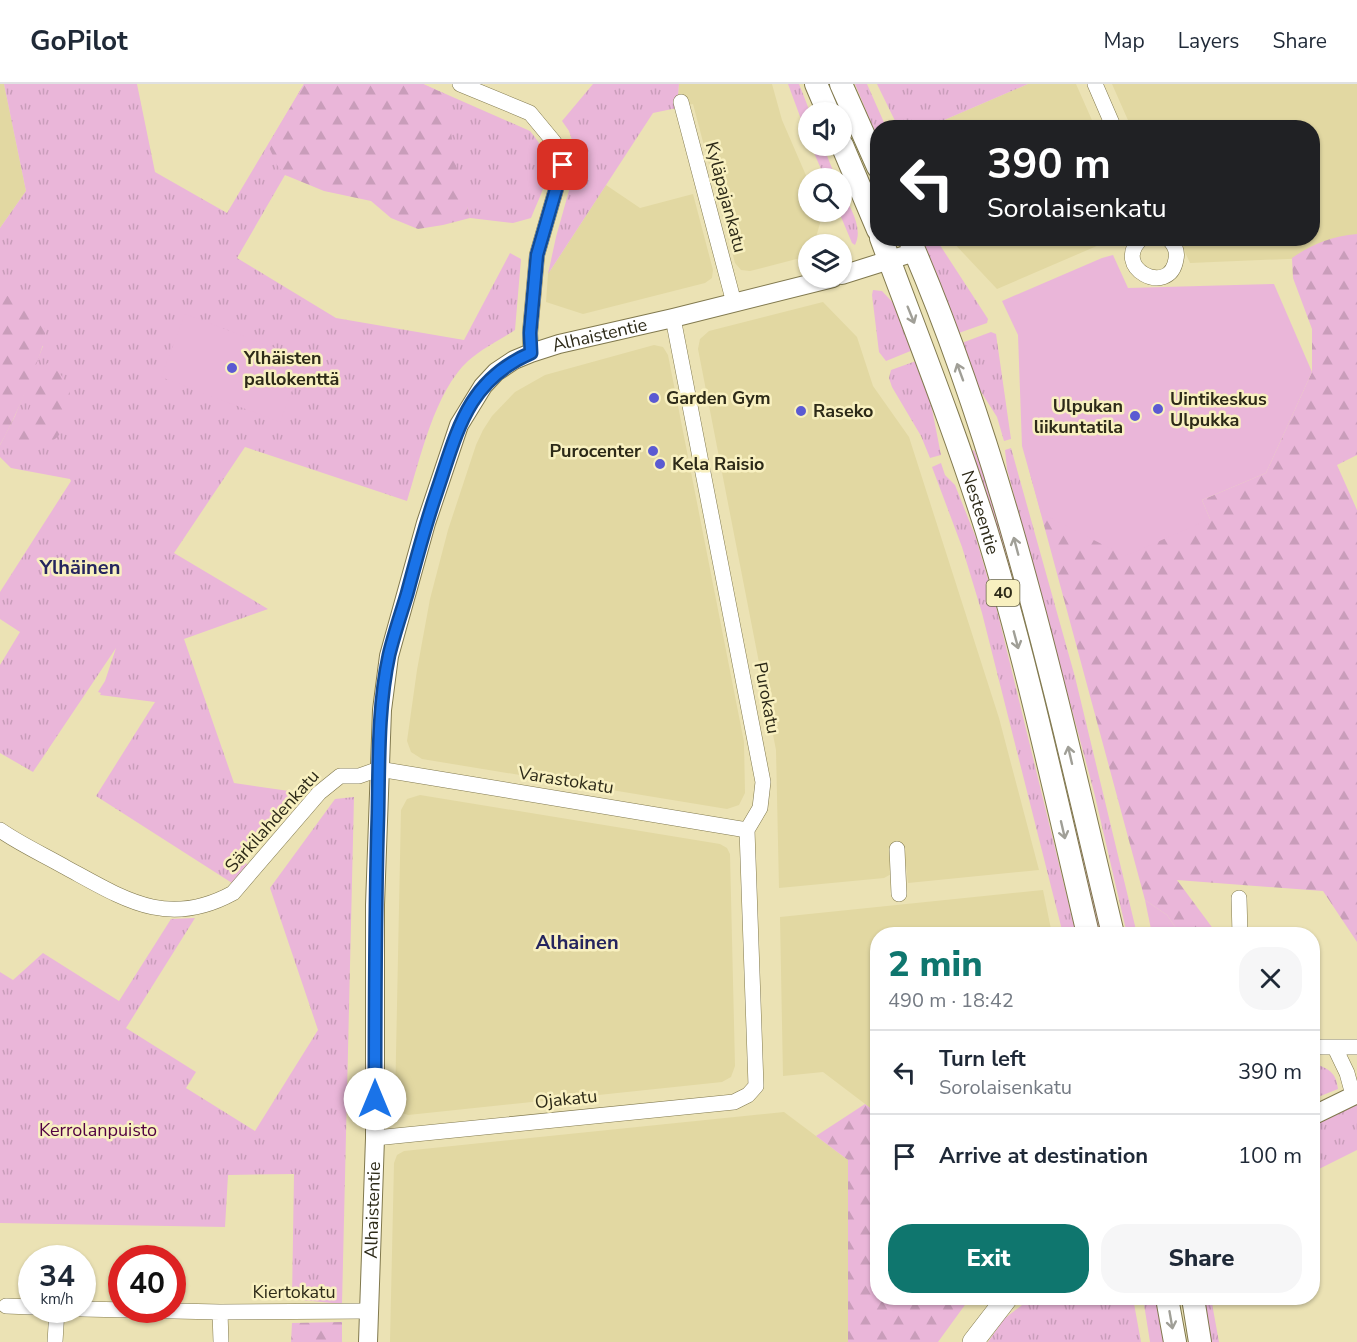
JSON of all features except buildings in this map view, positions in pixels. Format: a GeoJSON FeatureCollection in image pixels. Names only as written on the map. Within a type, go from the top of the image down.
{"type":"FeatureCollection","features":[{"type":"Feature","properties":{"kind":"main road"},"geometry":{"type":"LineString","coordinates":[[816,84],[824,102]]}},
{"type":"Feature","properties":{"kind":"main road"},"geometry":{"type":"LineString","coordinates":[[842,84],[870,149]]}},
{"type":"Feature","properties":{"kind":"main road"},"geometry":{"type":"LineString","coordinates":[[847,156],[870,211]]}},
{"type":"Feature","properties":{"kind":"main road","name":"Nesteentie"},"geometry":{"type":"LineString","coordinates":[[884,246],[954,431],[986,531],[1034,709],[1086,927]]}},
{"type":"Feature","properties":{"kind":"main road","name":"Nesteentie"},"geometry":{"type":"LineString","coordinates":[[912,246],[966,390],[1009,522],[1056,696],[1111,927]]}},
{"type":"Feature","properties":{"kind":"main road"},"geometry":{"type":"LineString","coordinates":[[973,1342],[1002,1305]]}},
{"type":"Feature","properties":{"kind":"main road"},"geometry":{"type":"LineString","coordinates":[[1168,1305],[1175,1342]]}},
{"type":"Feature","properties":{"kind":"main road"},"geometry":{"type":"LineString","coordinates":[[1194,1305],[1200,1342]]}},
{"type":"Feature","properties":{"kind":"street"},"geometry":{"type":"LineString","coordinates":[[460,84],[530,113],[554,142],[563,165],[537,255],[530,333],[531,353]]}},
{"type":"Feature","properties":{"kind":"street"},"geometry":{"type":"LineString","coordinates":[[1095,84],[1111,120]]}},
{"type":"Feature","properties":{"kind":"street","name":"Kyläpajankatu"},"geometry":{"type":"LineString","coordinates":[[681,102],[734,303]]}},
{"type":"Feature","properties":{"kind":"street"},"geometry":{"type":"LineString","coordinates":[[852,272],[889,261],[911,246]]}},
{"type":"Feature","properties":{"kind":"street"},"geometry":{"type":"LineString","coordinates":[[1136,246],[1133,254],[1135,265],[1142,274],[1155,278],[1172,270],[1176,261],[1174,246]]}},
{"type":"Feature","properties":{"kind":"street","name":"Alhaistentie"},"geometry":{"type":"LineString","coordinates":[[368,1342],[375,1138],[375,905],[382,710],[389,656],[426,523],[459,425],[477,396],[496,372],[513,360],[559,344],[798,287]]}},
{"type":"Feature","properties":{"kind":"street","name":"Purokatu"},"geometry":{"type":"LineString","coordinates":[[673,318],[763,782],[760,808],[747,830],[756,1086]]}},
{"type":"Feature","properties":{"kind":"street","name":"Varastokatu"},"geometry":{"type":"LineString","coordinates":[[379,769],[747,830]]}},
{"type":"Feature","properties":{"kind":"street","name":"Särkilahdenkatu"},"geometry":{"type":"LineString","coordinates":[[0,831],[114,893],[142,905],[193,909],[215,903],[233,893],[319,793],[340,776],[360,776],[379,769]]}},
{"type":"Feature","properties":{"kind":"street"},"geometry":{"type":"LineString","coordinates":[[897,849],[899,894]]}},
{"type":"Feature","properties":{"kind":"street"},"geometry":{"type":"LineString","coordinates":[[1239,898],[1240,927]]}},
{"type":"Feature","properties":{"kind":"street"},"geometry":{"type":"LineString","coordinates":[[1320,1047],[1357,1047]]}},
{"type":"Feature","properties":{"kind":"street"},"geometry":{"type":"LineString","coordinates":[[1320,1112],[1355,1094],[1335,1048]]}},
{"type":"Feature","properties":{"kind":"street","name":"Ojakatu"},"geometry":{"type":"LineString","coordinates":[[375,1138],[735,1102],[748,1095],[756,1086]]}},
{"type":"Feature","properties":{"kind":"street"},"geometry":{"type":"LineString","coordinates":[[6,1306],[18,1306]]}},
{"type":"Feature","properties":{"kind":"street","name":"Kiertokatu"},"geometry":{"type":"LineString","coordinates":[[96,1309],[220,1312],[369,1311]]}},
{"type":"Feature","properties":{"kind":"street"},"geometry":{"type":"LineString","coordinates":[[220,1312],[220,1342]]}},
{"type":"Feature","properties":{"kind":"street"},"geometry":{"type":"LineString","coordinates":[[55,1342],[56,1323]]}},
{"type":"Feature","properties":{"kind":"shaded area"},"geometry":{"type":"Polygon","coordinates":[[[0,84],[4,84],[26,191],[0,228],[0,84]]]}},
{"type":"Feature","properties":{"kind":"shaded area"},"geometry":{"type":"Polygon","coordinates":[[[679,84],[772,84],[782,120],[803,168],[798,168],[798,222],[820,222],[817,234],[798,234],[798,259],[750,271],[741,270],[735,263],[693,104],[677,108],[679,84]]]}},
{"type":"Feature","properties":{"kind":"shaded area"},"geometry":{"type":"Polygon","coordinates":[[[1028,84],[1076,84],[1092,120],[944,120],[1028,84]]]}},
{"type":"Feature","properties":{"kind":"shaded area"},"geometry":{"type":"Polygon","coordinates":[[[1112,84],[1357,84],[1357,256],[1190,263],[1182,246],[1320,246],[1320,120],[1128,120],[1112,84]]]}},
{"type":"Feature","properties":{"kind":"shaded area"},"geometry":{"type":"Polygon","coordinates":[[[606,185],[640,208],[693,194],[713,270],[712,278],[705,283],[583,314],[546,302],[548,274],[606,185]]]}},
{"type":"Feature","properties":{"kind":"shaded area"},"geometry":{"type":"Polygon","coordinates":[[[957,246],[1097,246],[997,289],[957,246]]]}},
{"type":"Feature","properties":{"kind":"shaded area"},"geometry":{"type":"Polygon","coordinates":[[[823,302],[857,337],[873,386],[909,437],[999,718],[1039,870],[908,883],[906,866],[884,878],[779,888],[776,750],[698,349],[700,339],[709,331],[823,302]]]}},
{"type":"Feature","properties":{"kind":"shaded area"},"geometry":{"type":"Polygon","coordinates":[[[654,345],[663,347],[668,355],[744,742],[745,793],[739,805],[727,809],[422,759],[411,752],[407,741],[430,599],[448,530],[483,430],[492,416],[515,392],[545,375],[654,345]]]}},
{"type":"Feature","properties":{"kind":"shaded area"},"geometry":{"type":"Polygon","coordinates":[[[420,795],[720,844],[727,848],[730,854],[735,1066],[731,1077],[722,1082],[408,1115],[399,1112],[395,1103],[401,810],[407,799],[420,795]]]}},
{"type":"Feature","properties":{"kind":"shaded area"},"geometry":{"type":"Polygon","coordinates":[[[1043,890],[1051,927],[870,927],[870,1108],[823,1072],[783,1076],[780,917],[1043,890]]]}},
{"type":"Feature","properties":{"kind":"shaded area"},"geometry":{"type":"Polygon","coordinates":[[[784,1112],[848,1160],[848,1342],[390,1342],[394,1163],[397,1155],[404,1151],[784,1112]]]}},
{"type":"Feature","properties":{"kind":"green space"},"geometry":{"type":"Polygon","coordinates":[[[4,84],[137,84],[155,172],[227,213],[304,84],[423,84],[530,131],[539,143],[547,164],[545,183],[531,218],[513,223],[470,218],[467,207],[285,175],[237,258],[336,318],[464,340],[510,253],[521,259],[515,330],[468,361],[456,374],[430,426],[407,501],[245,447],[174,553],[268,609],[184,639],[234,783],[296,792],[242,858],[249,867],[232,883],[96,796],[155,702],[100,695],[101,693],[98,692],[105,681],[116,648],[33,772],[0,753],[0,665],[20,632],[0,619],[0,592],[71,481],[11,468],[0,457],[0,445],[15,416],[43,346],[0,351],[0,228],[26,191],[4,84]]]}},
{"type":"Feature","properties":{"kind":"green space"},"geometry":{"type":"Polygon","coordinates":[[[304,84],[423,84],[445,94],[456,165],[470,218],[418,229],[391,218],[371,201],[324,191],[285,175],[277,165],[268,145],[304,84]]]}},
{"type":"Feature","properties":{"kind":"green space"},"geometry":{"type":"Polygon","coordinates":[[[593,84],[679,84],[677,108],[653,113],[548,274],[577,162],[569,131],[562,121],[593,84]]]}},
{"type":"Feature","properties":{"kind":"green space"},"geometry":{"type":"Polygon","coordinates":[[[788,84],[799,84],[806,102],[798,102],[798,111],[788,84]]]}},
{"type":"Feature","properties":{"kind":"green space"},"geometry":{"type":"Polygon","coordinates":[[[855,84],[867,84],[883,120],[870,120],[855,84]]]}},
{"type":"Feature","properties":{"kind":"green space"},"geometry":{"type":"Polygon","coordinates":[[[877,84],[1028,84],[944,120],[895,120],[877,84]]]}},
{"type":"Feature","properties":{"kind":"green space"},"geometry":{"type":"Polygon","coordinates":[[[815,156],[827,156],[832,168],[821,168],[815,156]]]}},
{"type":"Feature","properties":{"kind":"green space"},"geometry":{"type":"Polygon","coordinates":[[[852,210],[858,231],[855,245],[852,243],[852,234],[848,234],[843,222],[852,222],[852,210]]]}},
{"type":"Feature","properties":{"kind":"green space"},"geometry":{"type":"Polygon","coordinates":[[[1357,234],[1357,455],[1337,465],[1357,510],[1357,942],[1323,891],[1177,880],[1212,927],[1175,927],[1167,915],[1145,900],[1028,466],[1210,519],[1202,500],[1266,473],[1312,372],[1312,329],[1293,278],[1292,258],[1307,249],[1339,237],[1357,234]]]}},
{"type":"Feature","properties":{"kind":"green space"},"geometry":{"type":"Polygon","coordinates":[[[922,246],[941,246],[988,319],[987,323],[956,334],[922,246]]]}},
{"type":"Feature","properties":{"kind":"green space","name":"Uintikeskus Ulpukka"},"geometry":{"type":"Polygon","coordinates":[[[1113,255],[1128,288],[1274,284],[1312,372],[1266,473],[1202,500],[1210,519],[1125,556],[1041,513],[1022,446],[1018,335],[1002,301],[1113,255]]]}},
{"type":"Feature","properties":{"kind":"green space"},"geometry":{"type":"Polygon","coordinates":[[[873,290],[882,291],[896,306],[913,350],[886,361],[879,352],[873,290]]]}},
{"type":"Feature","properties":{"kind":"green space"},"geometry":{"type":"Polygon","coordinates":[[[0,291],[32,313],[45,330],[35,369],[0,445],[0,291]]]}},
{"type":"Feature","properties":{"kind":"green space","name":"Ylhäisten pallokenttä"},"geometry":{"type":"Polygon","coordinates":[[[185,314],[304,359],[280,422],[161,377],[185,314]]]}},
{"type":"Feature","properties":{"kind":"green space"},"geometry":{"type":"Polygon","coordinates":[[[991,332],[996,334],[1011,439],[1004,441],[997,417],[978,387],[959,344],[991,332]]]}},
{"type":"Feature","properties":{"kind":"green space"},"geometry":{"type":"Polygon","coordinates":[[[916,361],[931,404],[941,455],[930,458],[921,436],[889,378],[891,370],[916,361]]]}},
{"type":"Feature","properties":{"kind":"green space"},"geometry":{"type":"Polygon","coordinates":[[[47,363],[61,375],[69,390],[71,407],[66,424],[60,434],[50,442],[38,444],[17,440],[47,363]]]}},
{"type":"Feature","properties":{"kind":"green space"},"geometry":{"type":"Polygon","coordinates":[[[1011,448],[1075,677],[1135,927],[1125,927],[1094,792],[1007,469],[1005,450],[1011,448]]]}},
{"type":"Feature","properties":{"kind":"green space"},"geometry":{"type":"Polygon","coordinates":[[[974,450],[991,489],[1021,594],[1102,927],[1095,927],[968,453],[974,450]]]}},
{"type":"Feature","properties":{"kind":"green space"},"geometry":{"type":"Polygon","coordinates":[[[941,463],[945,475],[955,485],[976,538],[997,610],[1074,927],[1061,927],[982,613],[962,547],[932,467],[941,463]]]}},
{"type":"Feature","properties":{"kind":"green space","name":"Kerrolanpuisto"},"geometry":{"type":"Polygon","coordinates":[[[354,797],[342,1304],[292,1299],[294,1174],[228,1175],[225,1227],[0,1223],[0,972],[13,980],[43,953],[119,1001],[171,919],[195,918],[126,1028],[196,1072],[186,1088],[255,1131],[318,1030],[270,888],[335,799],[354,797]]]}},
{"type":"Feature","properties":{"kind":"green space"},"geometry":{"type":"Polygon","coordinates":[[[1145,900],[1167,915],[1175,927],[1151,927],[1145,900]]]}},
{"type":"Feature","properties":{"kind":"green space"},"geometry":{"type":"Polygon","coordinates":[[[1320,1066],[1333,1074],[1338,1089],[1320,1096],[1320,1066]]]}},
{"type":"Feature","properties":{"kind":"green space"},"geometry":{"type":"Polygon","coordinates":[[[865,1104],[870,1108],[870,1305],[965,1305],[938,1342],[848,1342],[848,1160],[816,1136],[865,1104]]]}},
{"type":"Feature","properties":{"kind":"green space"},"geometry":{"type":"Polygon","coordinates":[[[1357,1104],[1357,1150],[1320,1168],[1320,1122],[1357,1104]]]}},
{"type":"Feature","properties":{"kind":"green space"},"geometry":{"type":"Polygon","coordinates":[[[1022,1305],[1134,1305],[1141,1342],[988,1342],[1004,1319],[1022,1305]]]}},
{"type":"Feature","properties":{"kind":"green space"},"geometry":{"type":"Polygon","coordinates":[[[1144,1305],[1159,1305],[1165,1342],[1150,1342],[1144,1305]]]}},
{"type":"Feature","properties":{"kind":"green space"},"geometry":{"type":"Polygon","coordinates":[[[1201,1305],[1212,1305],[1219,1342],[1207,1342],[1201,1305]]]}},
{"type":"Feature","properties":{"kind":"green space"},"geometry":{"type":"Polygon","coordinates":[[[342,1322],[342,1342],[291,1342],[292,1323],[342,1322]]]}},
{"type":"Feature","properties":{"kind":"place","name":"Ylhäisten pallokenttä"},"geometry":{"type":"Point","coordinates":[232,368]}},
{"type":"Feature","properties":{"kind":"place","name":"Garden Gym"},"geometry":{"type":"Point","coordinates":[654,398]}},
{"type":"Feature","properties":{"kind":"place","name":"Uintikeskus Ulpukka"},"geometry":{"type":"Point","coordinates":[1158,409]}},
{"type":"Feature","properties":{"kind":"place","name":"Raseko"},"geometry":{"type":"Point","coordinates":[801,411]}},
{"type":"Feature","properties":{"kind":"place","name":"Ulpukan liikuntatila"},"geometry":{"type":"Point","coordinates":[1135,416]}},
{"type":"Feature","properties":{"kind":"place","name":"Purocenter"},"geometry":{"type":"Point","coordinates":[653,451]}},
{"type":"Feature","properties":{"kind":"place","name":"Kela Raisio"},"geometry":{"type":"Point","coordinates":[660,464]}},
{"type":"Feature","properties":{"kind":"district","name":"Ylhäinen"},"geometry":{"type":"Point","coordinates":[80,567]}},
{"type":"Feature","properties":{"kind":"district","name":"Alhainen"},"geometry":{"type":"Point","coordinates":[577,942]}},
{"type":"Feature","properties":{"kind":"route"},"geometry":{"type":"LineString","coordinates":[[375,1099],[375,905],[379,769],[382,710],[389,656],[426,523],[459,425],[483,386],[496,372],[513,360],[531,353],[530,333],[537,255],[563,165]]}}]}
